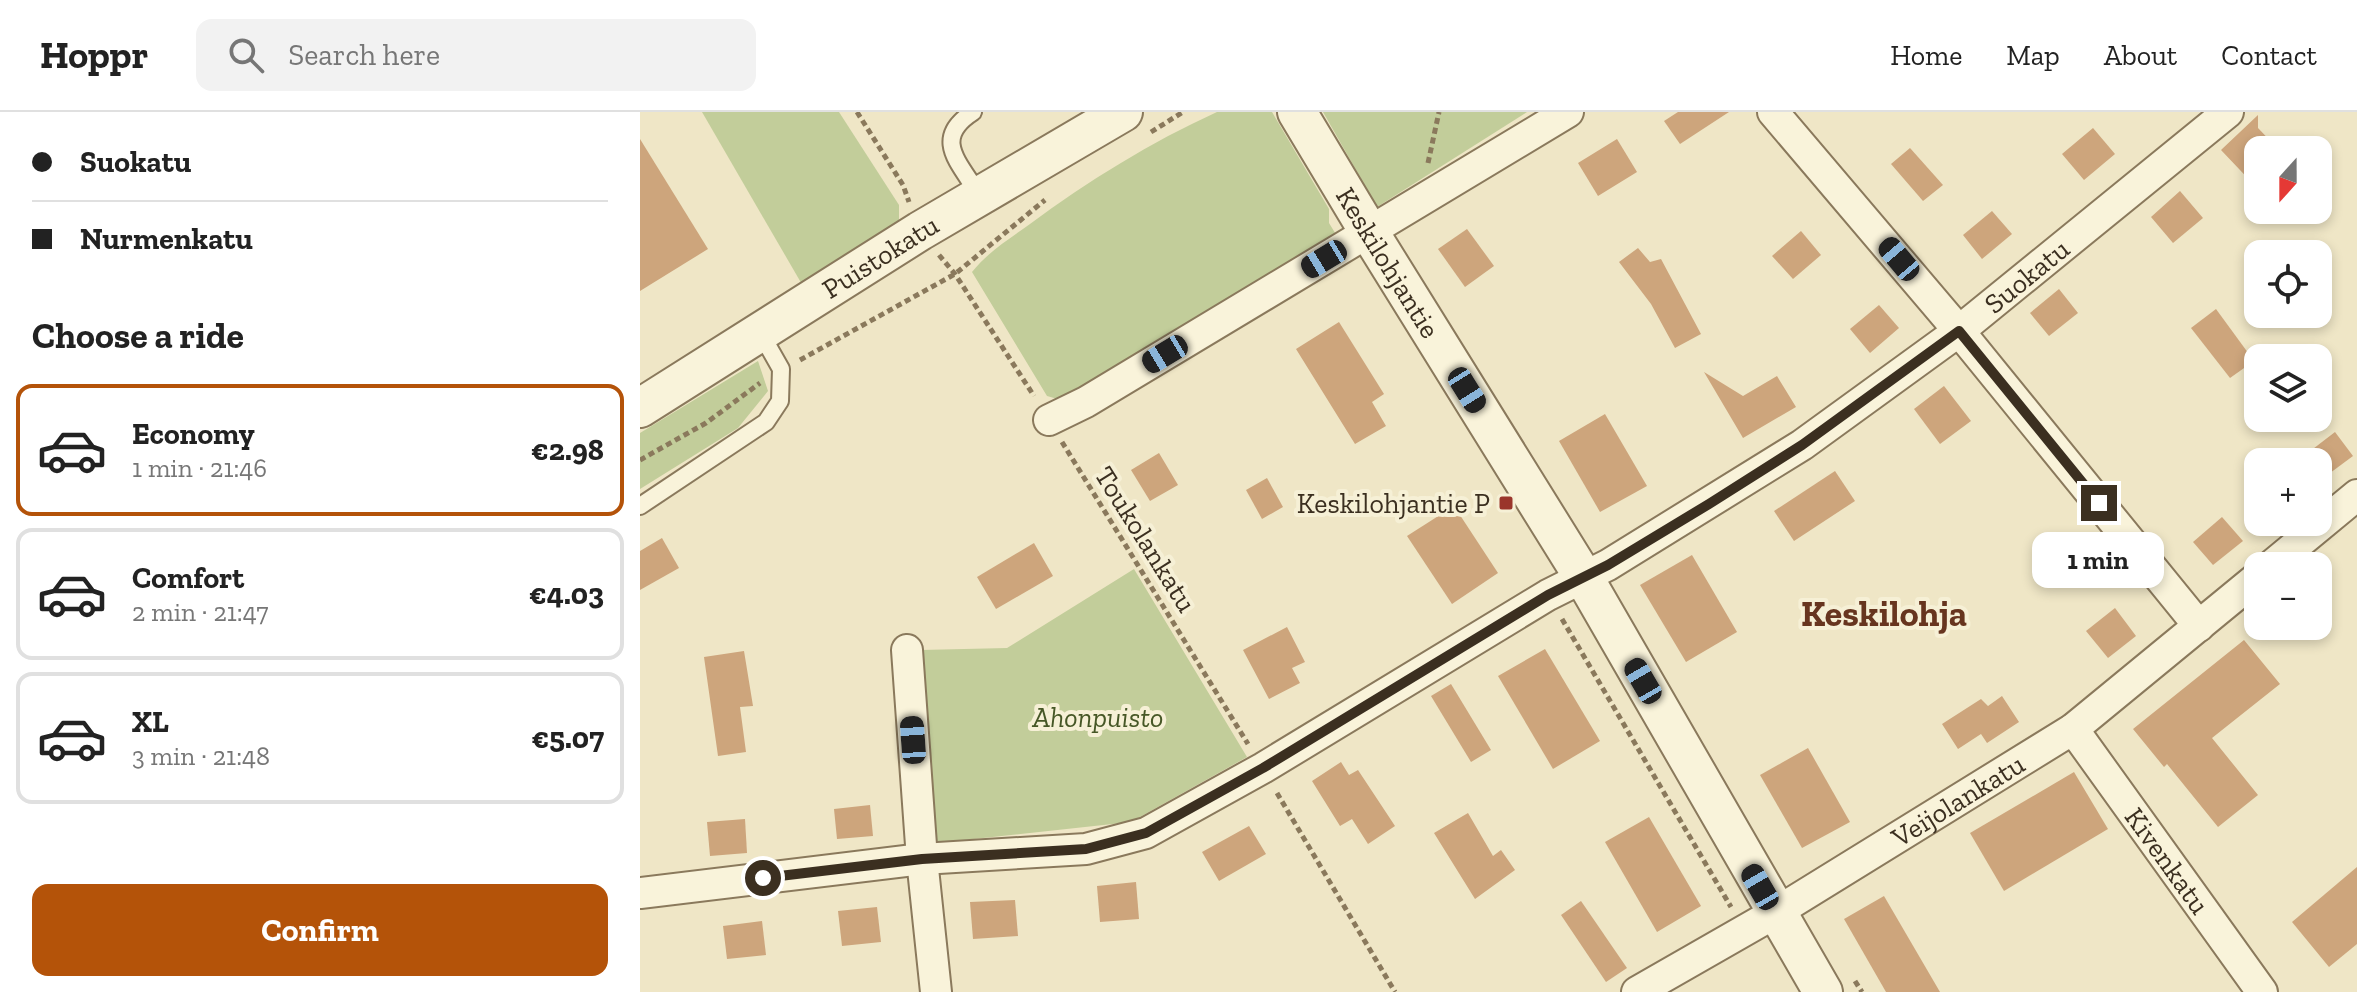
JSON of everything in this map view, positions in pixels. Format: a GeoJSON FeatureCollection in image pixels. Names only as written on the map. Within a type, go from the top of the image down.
{"type":"FeatureCollection","features":[{"type":"Feature","properties":{"kind":"street","name":"Keskilohjantie"},"geometry":{"type":"LineString","coordinates":[[1297,112],[1584,578],[1823,992]]}},
{"type":"Feature","properties":{"kind":"street"},"geometry":{"type":"LineString","coordinates":[[1049,420],[1086,402],[1568,112]]}},
{"type":"Feature","properties":{"kind":"street"},"geometry":{"type":"LineString","coordinates":[[1773,112],[1959,331],[2199,626]]}},
{"type":"Feature","properties":{"kind":"street","name":"Suokatu"},"geometry":{"type":"LineString","coordinates":[[640,893],[922,859],[1086,849],[1146,833],[1263,768],[1548,595],[1646,542],[1802,445],[1959,331],[2228,112]]}},
{"type":"Feature","properties":{"kind":"street","name":"Puistokatu"},"geometry":{"type":"LineString","coordinates":[[640,408],[979,195],[1133,125]]}},
{"type":"Feature","properties":{"kind":"street"},"geometry":{"type":"LineString","coordinates":[[2288,552],[2357,495]]}},
{"type":"Feature","properties":{"kind":"street","name":"Veijolankatu"},"geometry":{"type":"LineString","coordinates":[[1637,992],[1775,913],[2073,729],[2244,589]]}},
{"type":"Feature","properties":{"kind":"street"},"geometry":{"type":"LineString","coordinates":[[907,650],[922,859],[936,992]]}},
{"type":"Feature","properties":{"kind":"street","name":"Kivenkatu"},"geometry":{"type":"LineString","coordinates":[[2073,729],[2262,992]]}},
{"type":"Feature","properties":{"kind":"lane"},"geometry":{"type":"LineString","coordinates":[[973,112],[958,122],[951,134],[951,147],[979,195]]}},
{"type":"Feature","properties":{"kind":"lane"},"geometry":{"type":"LineString","coordinates":[[640,506],[766,422],[780,401],[781,369],[760,332]]}},
{"type":"Feature","properties":{"kind":"path","name":"Toukolankatu"},"geometry":{"type":"LineString","coordinates":[[857,112],[903,185],[920,231],[955,274],[1049,420],[1263,768],[1395,992]]}},
{"type":"Feature","properties":{"kind":"path"},"geometry":{"type":"LineString","coordinates":[[1133,125],[1183,112]]}},
{"type":"Feature","properties":{"kind":"path"},"geometry":{"type":"LineString","coordinates":[[1420,199],[1439,112]]}},
{"type":"Feature","properties":{"kind":"path"},"geometry":{"type":"LineString","coordinates":[[640,460],[706,423],[781,369],[955,274],[1048,197]]}},
{"type":"Feature","properties":{"kind":"green space"},"geometry":{"type":"Polygon","coordinates":[[[702,112],[839,112],[899,205],[899,230],[807,293],[702,112]]]}},
{"type":"Feature","properties":{"kind":"green space"},"geometry":{"type":"Polygon","coordinates":[[[1217,112],[1272,112],[1329,209],[1329,223],[1340,241],[1061,400],[1047,396],[972,272],[999,246],[1097,178],[1144,149],[1217,112]]]}},
{"type":"Feature","properties":{"kind":"green space"},"geometry":{"type":"Polygon","coordinates":[[[1323,112],[1527,112],[1377,207],[1323,112]]]}},
{"type":"Feature","properties":{"kind":"green space"},"geometry":{"type":"Polygon","coordinates":[[[758,361],[768,391],[738,428],[640,489],[640,433],[758,361]]]}},
{"type":"Feature","properties":{"kind":"green space","name":"Ahonpuisto"},"geometry":{"type":"Polygon","coordinates":[[[1134,569],[1247,757],[1131,822],[937,843],[921,650],[1007,648],[1134,569]]]}},
{"type":"Feature","properties":{"kind":"building"},"geometry":{"type":"Polygon","coordinates":[[[1678,112],[1729,112],[1680,144],[1664,121],[1678,112]]]}},
{"type":"Feature","properties":{"kind":"building"},"geometry":{"type":"Polygon","coordinates":[[[2258,115],[2258,128],[2266,136],[2244,136],[2244,174],[2221,150],[2258,115]]]}},
{"type":"Feature","properties":{"kind":"building"},"geometry":{"type":"Polygon","coordinates":[[[2093,128],[2115,154],[2084,180],[2062,154],[2093,128]]]}},
{"type":"Feature","properties":{"kind":"building"},"geometry":{"type":"Polygon","coordinates":[[[640,139],[708,249],[640,291],[640,139]]]}},
{"type":"Feature","properties":{"kind":"building"},"geometry":{"type":"Polygon","coordinates":[[[1617,139],[1637,172],[1598,196],[1578,163],[1617,139]]]}},
{"type":"Feature","properties":{"kind":"building"},"geometry":{"type":"Polygon","coordinates":[[[1910,148],[1943,185],[1923,201],[1891,164],[1910,148]]]}},
{"type":"Feature","properties":{"kind":"building"},"geometry":{"type":"Polygon","coordinates":[[[2180,191],[2203,218],[2173,243],[2151,217],[2180,191]]]}},
{"type":"Feature","properties":{"kind":"building"},"geometry":{"type":"Polygon","coordinates":[[[1992,211],[2012,234],[1982,259],[1963,235],[1992,211]]]}},
{"type":"Feature","properties":{"kind":"building"},"geometry":{"type":"Polygon","coordinates":[[[1467,229],[1494,266],[1465,287],[1438,249],[1467,229]]]}},
{"type":"Feature","properties":{"kind":"building"},"geometry":{"type":"Polygon","coordinates":[[[1801,231],[1821,255],[1793,279],[1772,256],[1801,231]]]}},
{"type":"Feature","properties":{"kind":"building"},"geometry":{"type":"Polygon","coordinates":[[[1638,248],[1650,262],[1661,259],[1701,334],[1675,348],[1651,304],[1619,262],[1638,248]]]}},
{"type":"Feature","properties":{"kind":"building"},"geometry":{"type":"Polygon","coordinates":[[[2059,289],[2078,313],[2049,336],[2030,313],[2059,289]]]}},
{"type":"Feature","properties":{"kind":"building"},"geometry":{"type":"Polygon","coordinates":[[[1879,305],[1899,328],[1870,353],[1850,329],[1879,305]]]}},
{"type":"Feature","properties":{"kind":"building"},"geometry":{"type":"Polygon","coordinates":[[[2216,309],[2244,347],[2244,368],[2230,378],[2191,328],[2216,309]]]}},
{"type":"Feature","properties":{"kind":"building"},"geometry":{"type":"Polygon","coordinates":[[[1339,322],[1384,394],[1372,402],[1386,426],[1355,444],[1296,349],[1339,322]]]}},
{"type":"Feature","properties":{"kind":"building"},"geometry":{"type":"Polygon","coordinates":[[[1704,372],[1743,396],[1777,376],[1796,407],[1743,438],[1704,372]]]}},
{"type":"Feature","properties":{"kind":"building"},"geometry":{"type":"Polygon","coordinates":[[[1944,386],[1971,421],[1940,444],[1914,409],[1944,386]]]}},
{"type":"Feature","properties":{"kind":"building"},"geometry":{"type":"Polygon","coordinates":[[[1605,414],[1647,486],[1600,512],[1559,441],[1605,414]]]}},
{"type":"Feature","properties":{"kind":"building"},"geometry":{"type":"Polygon","coordinates":[[[2335,432],[2353,456],[2332,472],[2332,448],[2314,448],[2335,432]]]}},
{"type":"Feature","properties":{"kind":"building"},"geometry":{"type":"Polygon","coordinates":[[[1159,453],[1178,485],[1150,501],[1131,470],[1159,453]]]}},
{"type":"Feature","properties":{"kind":"building"},"geometry":{"type":"Polygon","coordinates":[[[1835,471],[1855,501],[1794,541],[1774,511],[1835,471]]]}},
{"type":"Feature","properties":{"kind":"building"},"geometry":{"type":"Polygon","coordinates":[[[1267,478],[1283,507],[1262,519],[1246,490],[1267,478]]]}},
{"type":"Feature","properties":{"kind":"building"},"geometry":{"type":"Polygon","coordinates":[[[1454,506],[1498,573],[1452,604],[1407,536],[1454,506]]]}},
{"type":"Feature","properties":{"kind":"building"},"geometry":{"type":"Polygon","coordinates":[[[2222,517],[2243,541],[2213,565],[2193,542],[2222,517]]]}},
{"type":"Feature","properties":{"kind":"building"},"geometry":{"type":"Polygon","coordinates":[[[662,538],[679,568],[640,590],[640,551],[662,538]]]}},
{"type":"Feature","properties":{"kind":"building"},"geometry":{"type":"Polygon","coordinates":[[[1034,543],[1053,576],[996,609],[977,577],[1034,543]]]}},
{"type":"Feature","properties":{"kind":"building"},"geometry":{"type":"Polygon","coordinates":[[[1692,555],[1737,632],[1686,662],[1640,585],[1692,555]]]}},
{"type":"Feature","properties":{"kind":"building"},"geometry":{"type":"Polygon","coordinates":[[[2115,608],[2136,636],[2108,658],[2086,631],[2115,608]]]}},
{"type":"Feature","properties":{"kind":"building"},"geometry":{"type":"Polygon","coordinates":[[[1287,627],[1305,662],[1292,668],[1300,683],[1269,699],[1243,650],[1287,627]]]}},
{"type":"Feature","properties":{"kind":"building"},"geometry":{"type":"Polygon","coordinates":[[[2244,640],[2280,684],[2212,738],[2258,795],[2218,827],[2167,764],[2164,767],[2133,729],[2244,640]]]}},
{"type":"Feature","properties":{"kind":"building"},"geometry":{"type":"Polygon","coordinates":[[[1545,649],[1600,741],[1553,769],[1498,676],[1545,649]]]}},
{"type":"Feature","properties":{"kind":"building"},"geometry":{"type":"Polygon","coordinates":[[[744,651],[753,706],[740,707],[746,752],[718,756],[704,657],[744,651]]]}},
{"type":"Feature","properties":{"kind":"building"},"geometry":{"type":"Polygon","coordinates":[[[1451,684],[1491,750],[1471,762],[1431,696],[1451,684]]]}},
{"type":"Feature","properties":{"kind":"building"},"geometry":{"type":"Polygon","coordinates":[[[2002,696],[2019,722],[1987,743],[1981,734],[1958,749],[1942,724],[1981,699],[1988,706],[2002,696]]]}},
{"type":"Feature","properties":{"kind":"building"},"geometry":{"type":"Polygon","coordinates":[[[1808,748],[1850,822],[1802,848],[1760,775],[1808,748]]]}},
{"type":"Feature","properties":{"kind":"building"},"geometry":{"type":"Polygon","coordinates":[[[1341,762],[1349,775],[1358,770],[1395,826],[1368,844],[1352,819],[1340,826],[1312,781],[1341,762]]]}},
{"type":"Feature","properties":{"kind":"building"},"geometry":{"type":"Polygon","coordinates":[[[2074,772],[2108,829],[2004,891],[1970,833],[2074,772]]]}},
{"type":"Feature","properties":{"kind":"building"},"geometry":{"type":"Polygon","coordinates":[[[870,805],[873,836],[837,839],[834,809],[870,805]]]}},
{"type":"Feature","properties":{"kind":"building"},"geometry":{"type":"Polygon","coordinates":[[[1468,813],[1493,856],[1501,850],[1515,870],[1475,899],[1434,833],[1468,813]]]}},
{"type":"Feature","properties":{"kind":"building"},"geometry":{"type":"Polygon","coordinates":[[[1649,817],[1701,906],[1657,932],[1605,842],[1649,817]]]}},
{"type":"Feature","properties":{"kind":"building"},"geometry":{"type":"Polygon","coordinates":[[[745,819],[747,853],[710,856],[707,822],[745,819]]]}},
{"type":"Feature","properties":{"kind":"building"},"geometry":{"type":"Polygon","coordinates":[[[1249,826],[1266,854],[1219,881],[1202,852],[1249,826]]]}},
{"type":"Feature","properties":{"kind":"building"},"geometry":{"type":"Polygon","coordinates":[[[2357,867],[2357,944],[2329,967],[2292,922],[2357,867]]]}},
{"type":"Feature","properties":{"kind":"building"},"geometry":{"type":"Polygon","coordinates":[[[1136,882],[1139,919],[1100,922],[1097,886],[1136,882]]]}},
{"type":"Feature","properties":{"kind":"building"},"geometry":{"type":"Polygon","coordinates":[[[1884,896],[1940,992],[1886,992],[1844,919],[1884,896]]]}},
{"type":"Feature","properties":{"kind":"building"},"geometry":{"type":"Polygon","coordinates":[[[1015,900],[1018,936],[973,939],[970,902],[1015,900]]]}},
{"type":"Feature","properties":{"kind":"building"},"geometry":{"type":"Polygon","coordinates":[[[1581,901],[1627,968],[1606,982],[1561,915],[1581,901]]]}},
{"type":"Feature","properties":{"kind":"building"},"geometry":{"type":"Polygon","coordinates":[[[877,907],[881,942],[842,946],[838,911],[877,907]]]}},
{"type":"Feature","properties":{"kind":"building"},"geometry":{"type":"Polygon","coordinates":[[[762,921],[766,955],[727,959],[723,926],[762,921]]]}},
{"type":"Feature","properties":{"kind":"place","name":"Keskilohjantie P"},"geometry":{"type":"Point","coordinates":[1506,503]}},
{"type":"Feature","properties":{"kind":"district","name":"Keskilohja"},"geometry":{"type":"Point","coordinates":[1884,613]}},
{"type":"Feature","properties":{"kind":"route"},"geometry":{"type":"LineString","coordinates":[[763,878],[922,859],[1086,849],[1146,833],[1263,768],[1548,595],[1608,565],[1709,504],[1802,445],[1959,331],[2099,503]]}}]}
